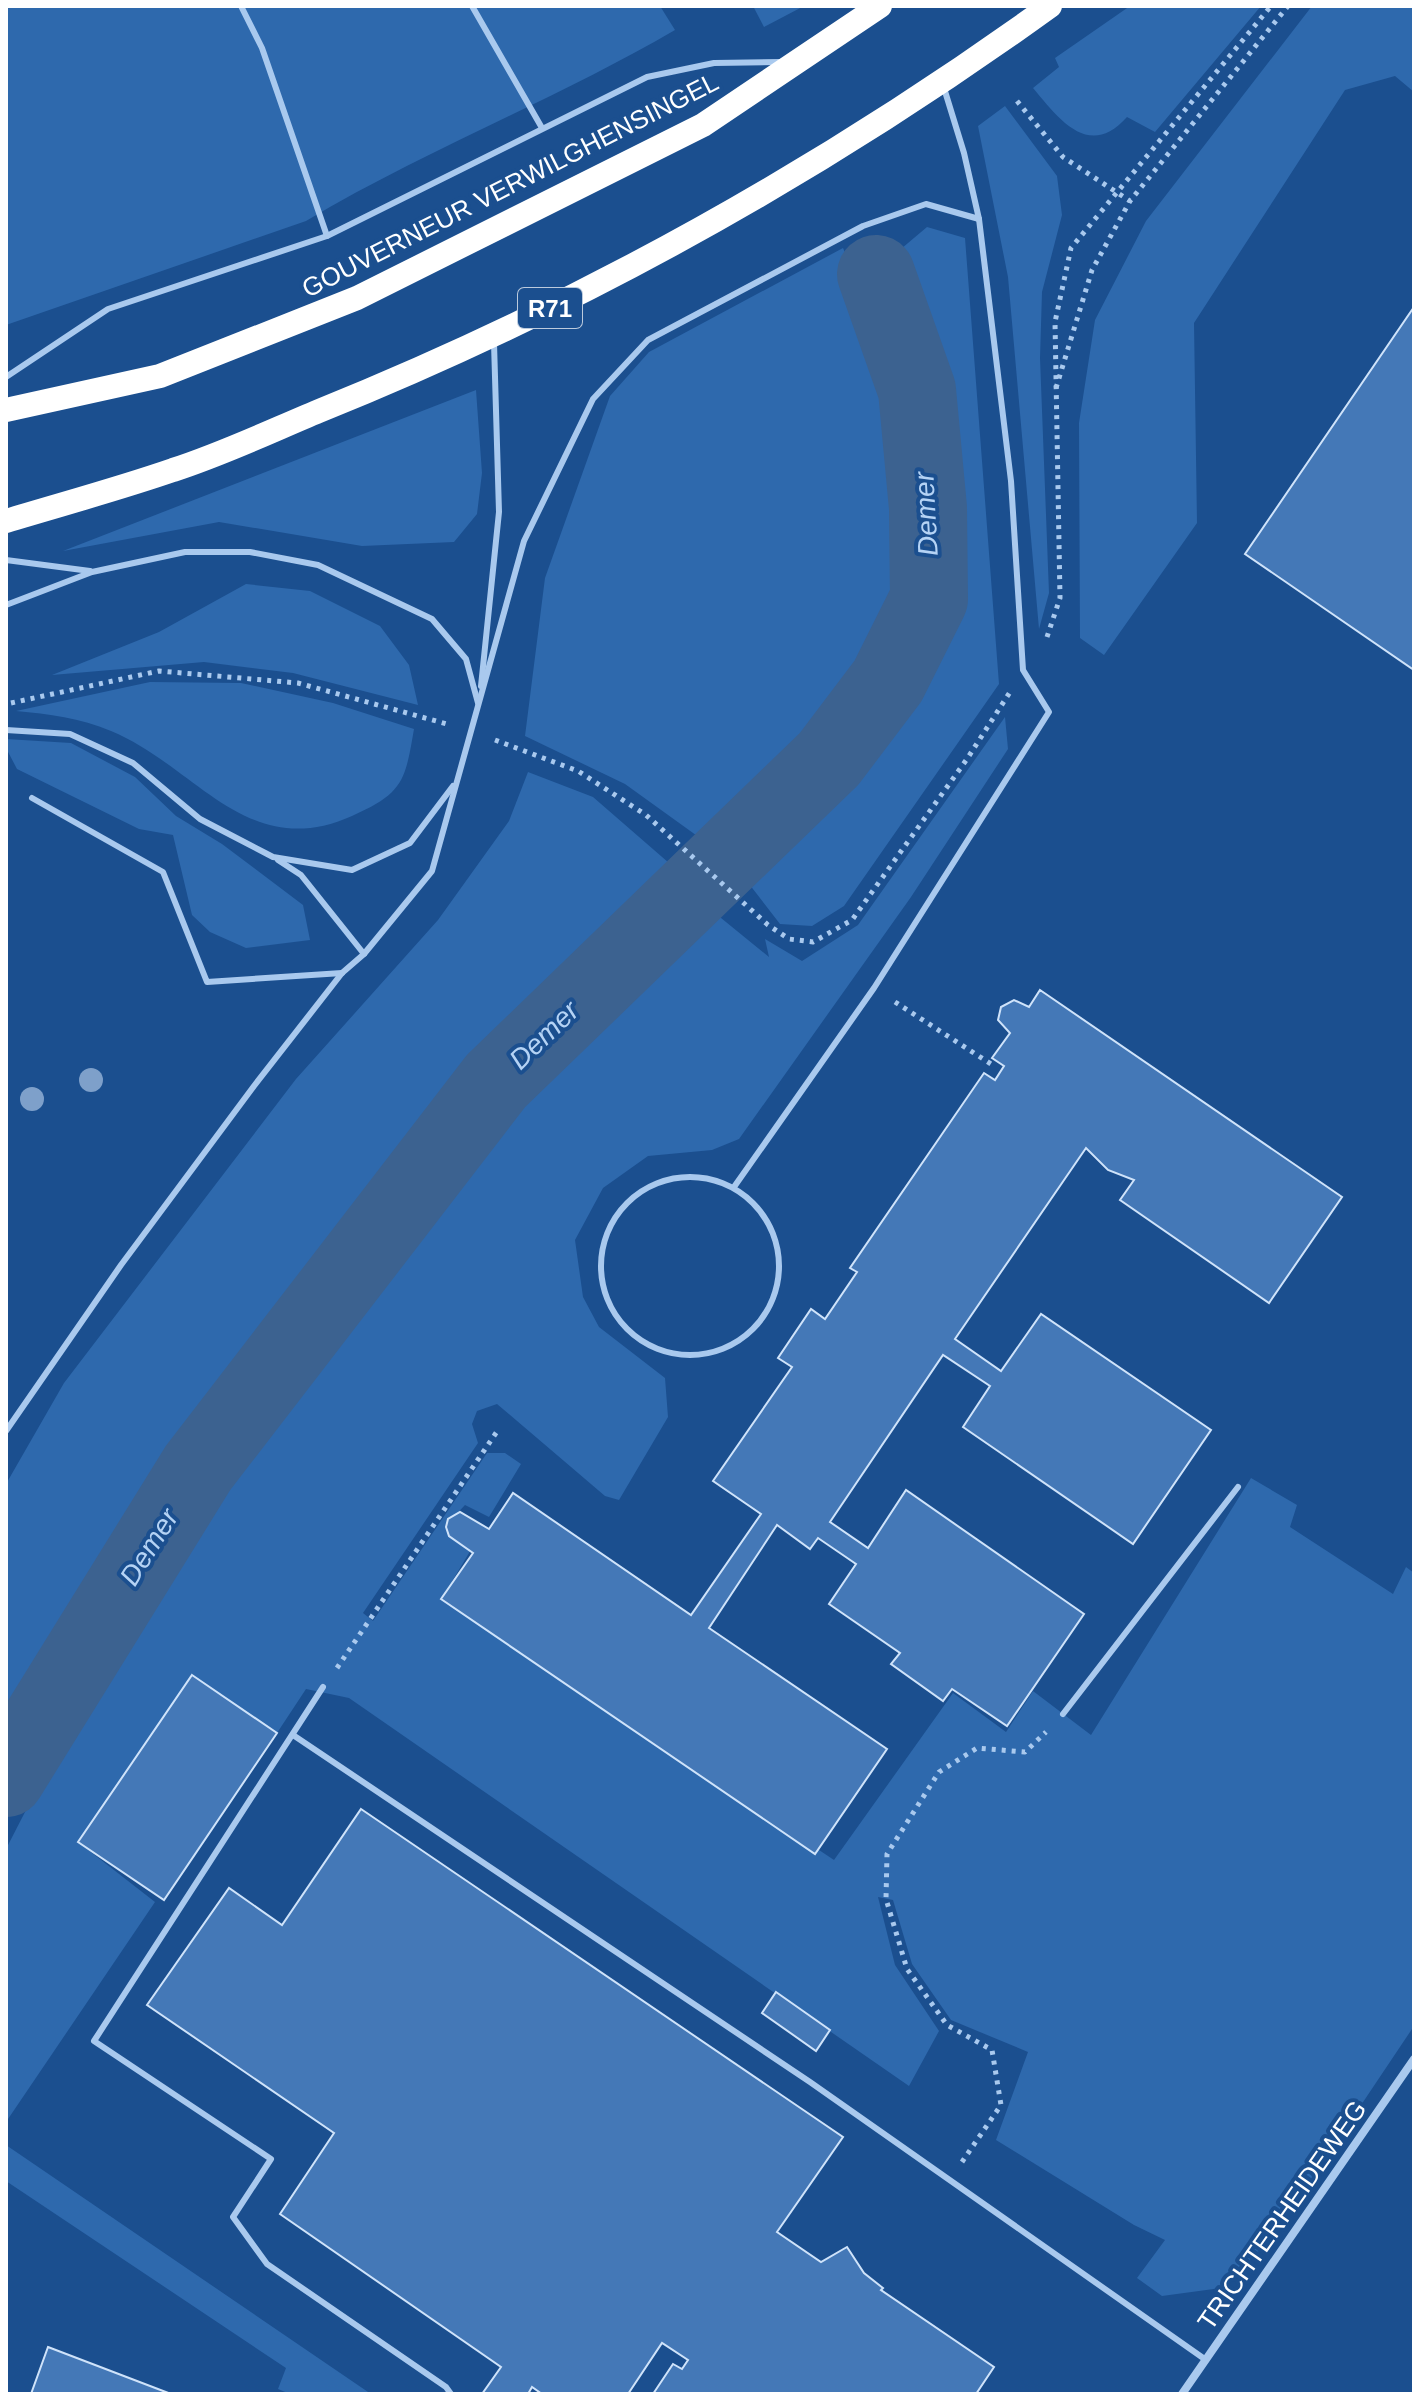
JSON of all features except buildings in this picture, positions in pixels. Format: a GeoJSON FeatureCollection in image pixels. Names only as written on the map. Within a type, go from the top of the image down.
{"type":"FeatureCollection","features":[{"type":"Feature","properties":{"kind":"highway","name":"GOUVERNEUR VERWILGHENSINGEL"},"geometry":{"type":"LineString","coordinates":[[6,410],[160,376],[357,298],[703,125],[880,6]]}},
{"type":"Feature","properties":{"kind":"highway","name":"R71"},"geometry":{"type":"LineString","coordinates":[[6,521],[175,470],[383,385],[597,285],[758,195],[943,84],[1050,6]]}},
{"type":"Feature","properties":{"kind":"street","name":"TRICHTERHEIDEWEG"},"geometry":{"type":"LineString","coordinates":[[1182,2394],[1414,2059]]}},
{"type":"Feature","properties":{"kind":"lane"},"geometry":{"type":"LineString","coordinates":[[241,6],[262,48],[327,236]]}},
{"type":"Feature","properties":{"kind":"lane"},"geometry":{"type":"LineString","coordinates":[[472,6],[542,128]]}},
{"type":"Feature","properties":{"kind":"lane"},"geometry":{"type":"LineString","coordinates":[[6,377],[108,309],[327,236],[647,77],[714,63],[800,62]]}},
{"type":"Feature","properties":{"kind":"lane"},"geometry":{"type":"LineString","coordinates":[[734,1187],[874,988],[1049,712],[1023,670],[1011,481],[979,219],[964,153],[943,84]]}},
{"type":"Feature","properties":{"kind":"lane"},"geometry":{"type":"LineString","coordinates":[[6,1431],[130,1253],[342,973],[364,954],[432,871],[455,783],[474,732],[524,541],[593,399],[648,340],[863,226],[926,204],[979,219]]}},
{"type":"Feature","properties":{"kind":"lane"},"geometry":{"type":"LineString","coordinates":[[479,706],[499,512],[494,334]]}},
{"type":"Feature","properties":{"kind":"lane"},"geometry":{"type":"LineString","coordinates":[[6,605],[92,572],[185,552],[250,552],[318,565],[432,619],[466,659],[479,706]]}},
{"type":"Feature","properties":{"kind":"lane"},"geometry":{"type":"LineString","coordinates":[[6,560],[92,572]]}},
{"type":"Feature","properties":{"kind":"lane"},"geometry":{"type":"LineString","coordinates":[[6,730],[70,734],[133,763],[200,819],[301,875],[364,954]]}},
{"type":"Feature","properties":{"kind":"lane"},"geometry":{"type":"LineString","coordinates":[[273,857],[352,870],[410,843],[455,783]]}},
{"type":"Feature","properties":{"kind":"lane"},"geometry":{"type":"LineString","coordinates":[[32,798],[163,872],[207,982],[342,973]]}},
{"type":"Feature","properties":{"kind":"lane"},"geometry":{"type":"LineString","coordinates":[[704,1177],[734,1187],[764,1214],[779,1250],[777,1290],[758,1324],[727,1348],[688,1356],[657,1349],[629,1332],[609,1305],[600,1274],[603,1242],[617,1213],[641,1190],[671,1178],[704,1177]]}},
{"type":"Feature","properties":{"kind":"lane"},"geometry":{"type":"LineString","coordinates":[[1063,1714],[1238,1487]]}},
{"type":"Feature","properties":{"kind":"lane"},"geometry":{"type":"LineString","coordinates":[[323,1687],[94,2041],[271,2159],[233,2217],[267,2264],[446,2387],[451,2394]]}},
{"type":"Feature","properties":{"kind":"lane"},"geometry":{"type":"LineString","coordinates":[[293,1735],[810,2082],[1206,2360]]}},
{"type":"Feature","properties":{"kind":"path"},"geometry":{"type":"LineString","coordinates":[[6,704],[159,671],[298,683],[474,732],[578,771],[646,815],[768,925],[789,939],[813,942],[852,920],[967,759],[1023,670],[1048,637],[1060,598],[1055,322],[1071,248],[1271,6]]}},
{"type":"Feature","properties":{"kind":"path"},"geometry":{"type":"LineString","coordinates":[[1054,397],[1071,330],[1092,270],[1130,201],[1288,6]]}},
{"type":"Feature","properties":{"kind":"path"},"geometry":{"type":"LineString","coordinates":[[1017,101],[1063,157],[1130,201]]}},
{"type":"Feature","properties":{"kind":"path"},"geometry":{"type":"LineString","coordinates":[[874,988],[991,1064]]}},
{"type":"Feature","properties":{"kind":"path"},"geometry":{"type":"LineString","coordinates":[[323,1687],[498,1430]]}},
{"type":"Feature","properties":{"kind":"path"},"geometry":{"type":"LineString","coordinates":[[980,2135],[1001,2105],[992,2050],[947,2025],[907,1969],[886,1899],[887,1854],[939,1772],[977,1748],[1025,1752],[1063,1714]]}},
{"type":"Feature","properties":{"kind":"shaded area"},"geometry":{"type":"Polygon","coordinates":[[[6,6],[660,6],[675,30],[397,171],[306,221],[6,325],[6,6]]]}},
{"type":"Feature","properties":{"kind":"shaded area"},"geometry":{"type":"Polygon","coordinates":[[[753,6],[804,6],[764,27],[753,6]]]}},
{"type":"Feature","properties":{"kind":"shaded area"},"geometry":{"type":"Polygon","coordinates":[[[1130,6],[1261,6],[1155,132],[1127,117],[1100,135],[1087,135],[1064,122],[1033,88],[1059,67],[1055,58],[1130,6]]]}},
{"type":"Feature","properties":{"kind":"shaded area"},"geometry":{"type":"Polygon","coordinates":[[[1312,6],[1414,6],[1414,92],[1395,76],[1345,90],[1194,323],[1197,523],[1104,655],[1080,638],[1079,423],[1095,320],[1146,221],[1312,6]]]}},
{"type":"Feature","properties":{"kind":"shaded area"},"geometry":{"type":"Polygon","coordinates":[[[1005,106],[1057,176],[1062,215],[1042,292],[1040,358],[1049,593],[1039,629],[1008,277],[978,126],[1005,106]]]}},
{"type":"Feature","properties":{"kind":"shaded area"},"geometry":{"type":"Polygon","coordinates":[[[927,227],[965,238],[999,684],[844,906],[812,926],[780,924],[746,880],[865,764],[952,624],[953,462],[936,329],[895,254],[927,227]]]}},
{"type":"Feature","properties":{"kind":"shaded area"},"geometry":{"type":"Polygon","coordinates":[[[843,248],[891,358],[917,559],[891,643],[700,838],[625,784],[525,736],[545,578],[610,396],[649,352],[843,248]]]}},
{"type":"Feature","properties":{"kind":"shaded area"},"geometry":{"type":"Polygon","coordinates":[[[476,390],[482,473],[477,514],[454,542],[362,546],[219,522],[63,551],[476,390]]]}},
{"type":"Feature","properties":{"kind":"shaded area"},"geometry":{"type":"Polygon","coordinates":[[[246,584],[310,591],[380,626],[409,665],[418,705],[293,673],[204,662],[52,675],[159,632],[246,584]]]}},
{"type":"Feature","properties":{"kind":"shaded area"},"geometry":{"type":"Polygon","coordinates":[[[150,682],[241,683],[333,703],[414,729],[404,774],[392,792],[352,816],[315,827],[282,827],[252,819],[224,804],[141,747],[111,731],[64,717],[16,711],[150,682]]]}},
{"type":"Feature","properties":{"kind":"shaded area"},"geometry":{"type":"Polygon","coordinates":[[[1005,717],[1008,749],[911,897],[739,1139],[712,1150],[648,1156],[603,1188],[575,1240],[583,1297],[599,1327],[665,1378],[668,1417],[619,1500],[605,1496],[497,1404],[477,1411],[472,1424],[478,1443],[363,1613],[373,1621],[487,1453],[505,1453],[521,1464],[489,1517],[465,1505],[450,1521],[472,1548],[442,1598],[834,1860],[953,1693],[1006,1732],[1033,1691],[1091,1735],[1251,1478],[1297,1505],[1290,1527],[1393,1594],[1406,1567],[1414,1573],[1414,2026],[1272,2238],[1221,2288],[1162,2296],[1137,2278],[1165,2240],[1134,2225],[996,2140],[1028,2052],[951,2020],[912,1964],[893,1900],[878,1897],[895,1965],[939,2031],[909,2086],[349,1698],[306,1689],[277,1733],[192,1675],[78,1842],[155,1902],[6,2122],[6,1849],[80,1705],[228,1478],[528,1094],[710,909],[769,957],[765,939],[802,961],[858,925],[1005,717]]]}},
{"type":"Feature","properties":{"kind":"shaded area"},"geometry":{"type":"Polygon","coordinates":[[[6,739],[71,743],[135,777],[176,816],[222,844],[303,905],[310,940],[246,948],[210,932],[192,915],[173,835],[139,829],[17,769],[6,748],[6,739]]]}},
{"type":"Feature","properties":{"kind":"shaded area"},"geometry":{"type":"Polygon","coordinates":[[[528,772],[593,797],[669,863],[477,1063],[146,1493],[6,1747],[6,1484],[64,1383],[296,1079],[438,920],[509,821],[528,772]]]}},
{"type":"Feature","properties":{"kind":"shaded area"},"geometry":{"type":"Polygon","coordinates":[[[6,2145],[371,2394],[290,2394],[278,2389],[286,2368],[6,2181],[6,2145]]]}},
{"type":"Feature","properties":{"kind":"waterway","name":"Demer"},"geometry":{"type":"LineString","coordinates":[[6,1778],[198,1468],[496,1081],[829,759],[888,681],[929,599],[928,508],[917,390],[876,274]]}}]}
